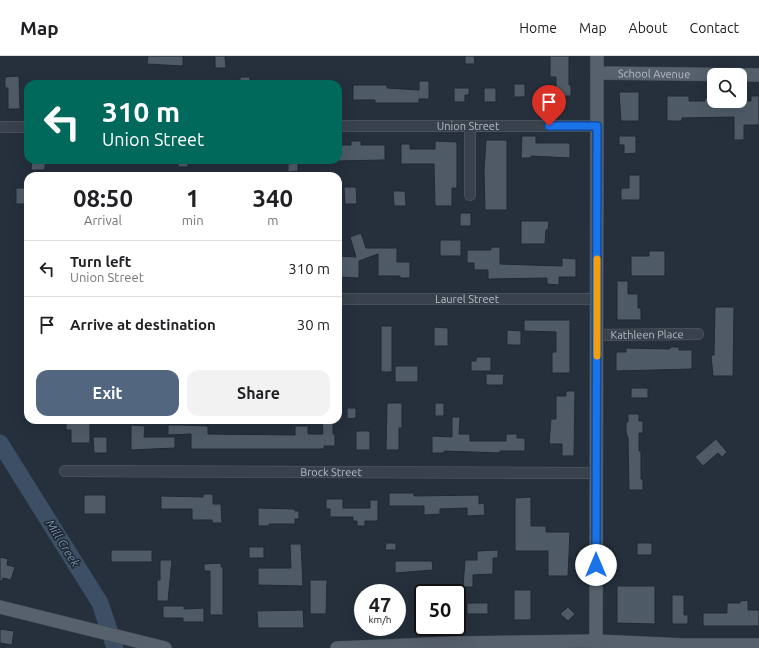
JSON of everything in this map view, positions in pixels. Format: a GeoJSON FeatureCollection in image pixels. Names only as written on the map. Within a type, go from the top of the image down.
{"type":"FeatureCollection","features":[{"type":"Feature","properties":{"kind":"main road"},"geometry":{"type":"LineString","coordinates":[[596,645],[597,56]]}},
{"type":"Feature","properties":{"kind":"main road","name":"School Avenue"},"geometry":{"type":"LineString","coordinates":[[597,73],[759,74]]}},
{"type":"Feature","properties":{"kind":"main road"},"geometry":{"type":"LineString","coordinates":[[0,607],[165,648]]}},
{"type":"Feature","properties":{"kind":"main road"},"geometry":{"type":"LineString","coordinates":[[337,648],[529,645],[741,647],[759,645]]}},
{"type":"Feature","properties":{"kind":"street","name":"Union Street"},"geometry":{"type":"LineString","coordinates":[[342,126],[597,126]]}},
{"type":"Feature","properties":{"kind":"street"},"geometry":{"type":"LineString","coordinates":[[470,126],[470,194]]}},
{"type":"Feature","properties":{"kind":"street"},"geometry":{"type":"LineString","coordinates":[[0,127],[24,127]]}},
{"type":"Feature","properties":{"kind":"street","name":"Laurel Street"},"geometry":{"type":"LineString","coordinates":[[342,299],[597,299]]}},
{"type":"Feature","properties":{"kind":"street","name":"Kathleen Place"},"geometry":{"type":"LineString","coordinates":[[597,335],[698,334]]}},
{"type":"Feature","properties":{"kind":"street","name":"Brock Street"},"geometry":{"type":"LineString","coordinates":[[65,471],[597,473]]}},
{"type":"Feature","properties":{"kind":"building"},"geometry":{"type":"Polygon","coordinates":[[[148,56],[183,56],[183,66],[147,64],[148,56]]]}},
{"type":"Feature","properties":{"kind":"building"},"geometry":{"type":"Polygon","coordinates":[[[215,56],[225,56],[226,68],[215,68],[215,56]]]}},
{"type":"Feature","properties":{"kind":"building"},"geometry":{"type":"Polygon","coordinates":[[[465,56],[474,56],[475,64],[465,64],[465,56]]]}},
{"type":"Feature","properties":{"kind":"building"},"geometry":{"type":"Polygon","coordinates":[[[550,56],[569,56],[569,85],[571,85],[571,96],[556,96],[556,77],[550,77],[550,56]]]}},
{"type":"Feature","properties":{"kind":"building"},"geometry":{"type":"Polygon","coordinates":[[[19,76],[20,109],[8,109],[8,88],[5,88],[5,77],[19,76]]]}},
{"type":"Feature","properties":{"kind":"building"},"geometry":{"type":"Polygon","coordinates":[[[240,77],[250,77],[250,80],[240,80],[240,77]]]}},
{"type":"Feature","properties":{"kind":"building"},"geometry":{"type":"Polygon","coordinates":[[[419,81],[429,81],[429,99],[419,99],[419,103],[375,103],[375,100],[353,100],[353,85],[387,85],[387,88],[419,90],[419,81]]]}},
{"type":"Feature","properties":{"kind":"building"},"geometry":{"type":"Polygon","coordinates":[[[514,84],[525,84],[525,97],[514,97],[514,84]]]}},
{"type":"Feature","properties":{"kind":"building"},"geometry":{"type":"Polygon","coordinates":[[[454,88],[469,88],[469,95],[465,95],[465,102],[454,102],[454,88]]]}},
{"type":"Feature","properties":{"kind":"building"},"geometry":{"type":"Polygon","coordinates":[[[484,88],[496,88],[496,102],[484,102],[484,88]]]}},
{"type":"Feature","properties":{"kind":"building"},"geometry":{"type":"Polygon","coordinates":[[[619,92],[639,92],[639,121],[621,121],[619,92]]]}},
{"type":"Feature","properties":{"kind":"building"},"geometry":{"type":"Polygon","coordinates":[[[667,96],[689,96],[689,101],[705,101],[705,98],[707,98],[707,108],[747,108],[747,101],[751,101],[751,96],[759,96],[759,125],[744,125],[744,140],[734,140],[734,117],[682,118],[682,121],[667,121],[667,96]]]}},
{"type":"Feature","properties":{"kind":"building"},"geometry":{"type":"Polygon","coordinates":[[[522,136],[536,136],[536,143],[570,143],[570,158],[531,156],[531,158],[521,158],[522,136]]]}},
{"type":"Feature","properties":{"kind":"building"},"geometry":{"type":"Polygon","coordinates":[[[619,136],[636,136],[636,153],[624,154],[624,145],[619,145],[619,136]]]}},
{"type":"Feature","properties":{"kind":"building"},"geometry":{"type":"Polygon","coordinates":[[[486,140],[507,140],[507,210],[485,210],[484,171],[486,140]]]}},
{"type":"Feature","properties":{"kind":"building"},"geometry":{"type":"Polygon","coordinates":[[[351,141],[361,141],[361,145],[385,145],[385,160],[342,161],[342,145],[351,145],[351,141]]]}},
{"type":"Feature","properties":{"kind":"building"},"geometry":{"type":"Polygon","coordinates":[[[435,141],[457,142],[457,188],[452,188],[452,206],[435,206],[434,164],[401,164],[401,144],[410,144],[410,149],[435,149],[435,141]]]}},
{"type":"Feature","properties":{"kind":"building"},"geometry":{"type":"Polygon","coordinates":[[[32,164],[45,164],[45,170],[31,170],[32,164]]]}},
{"type":"Feature","properties":{"kind":"building"},"geometry":{"type":"Polygon","coordinates":[[[178,164],[188,164],[188,167],[178,167],[178,164]]]}},
{"type":"Feature","properties":{"kind":"building"},"geometry":{"type":"Polygon","coordinates":[[[288,164],[298,164],[298,171],[288,172],[288,164]]]}},
{"type":"Feature","properties":{"kind":"building"},"geometry":{"type":"Polygon","coordinates":[[[629,175],[640,175],[640,200],[621,200],[621,188],[629,188],[629,175]]]}},
{"type":"Feature","properties":{"kind":"building"},"geometry":{"type":"Polygon","coordinates":[[[344,187],[356,187],[357,204],[345,204],[344,187]]]}},
{"type":"Feature","properties":{"kind":"building"},"geometry":{"type":"Polygon","coordinates":[[[16,188],[24,188],[24,204],[16,204],[16,188]]]}},
{"type":"Feature","properties":{"kind":"building"},"geometry":{"type":"Polygon","coordinates":[[[393,191],[405,191],[406,206],[394,206],[393,191]]]}},
{"type":"Feature","properties":{"kind":"building"},"geometry":{"type":"Polygon","coordinates":[[[460,213],[471,213],[471,226],[460,226],[460,213]]]}},
{"type":"Feature","properties":{"kind":"building"},"geometry":{"type":"Polygon","coordinates":[[[521,221],[549,221],[548,230],[546,230],[545,244],[521,244],[521,221]]]}},
{"type":"Feature","properties":{"kind":"building"},"geometry":{"type":"Polygon","coordinates":[[[361,233],[366,248],[397,248],[397,262],[410,262],[410,278],[400,278],[400,276],[378,276],[378,254],[359,261],[359,278],[342,277],[342,256],[356,257],[350,237],[361,233]]]}},
{"type":"Feature","properties":{"kind":"building"},"geometry":{"type":"Polygon","coordinates":[[[440,240],[461,240],[461,256],[440,256],[440,240]]]}},
{"type":"Feature","properties":{"kind":"building"},"geometry":{"type":"Polygon","coordinates":[[[491,247],[500,247],[500,264],[562,266],[562,258],[576,259],[576,277],[559,277],[559,285],[547,284],[547,278],[488,279],[488,270],[474,270],[474,263],[467,263],[467,250],[491,250],[491,247]]]}},
{"type":"Feature","properties":{"kind":"building"},"geometry":{"type":"Polygon","coordinates":[[[649,251],[665,251],[665,276],[631,276],[631,256],[649,256],[649,251]]]}},
{"type":"Feature","properties":{"kind":"building"},"geometry":{"type":"Polygon","coordinates":[[[617,281],[628,281],[628,294],[638,294],[638,308],[641,308],[641,320],[617,320],[617,281]]]}},
{"type":"Feature","properties":{"kind":"building"},"geometry":{"type":"Polygon","coordinates":[[[715,307],[734,307],[733,376],[713,376],[711,355],[714,355],[715,307]]]}},
{"type":"Feature","properties":{"kind":"building"},"geometry":{"type":"Polygon","coordinates":[[[524,320],[570,320],[570,373],[552,373],[552,352],[556,352],[556,332],[524,331],[524,320]]]}},
{"type":"Feature","properties":{"kind":"building"},"geometry":{"type":"Polygon","coordinates":[[[381,326],[392,326],[392,372],[381,372],[381,326]]]}},
{"type":"Feature","properties":{"kind":"building"},"geometry":{"type":"Polygon","coordinates":[[[434,327],[448,328],[448,346],[434,346],[434,327]]]}},
{"type":"Feature","properties":{"kind":"building"},"geometry":{"type":"Polygon","coordinates":[[[507,330],[521,331],[521,345],[507,345],[507,330]]]}},
{"type":"Feature","properties":{"kind":"building"},"geometry":{"type":"Polygon","coordinates":[[[670,347],[679,347],[679,350],[692,350],[692,369],[616,371],[616,352],[626,352],[626,348],[670,349],[670,347]]]}},
{"type":"Feature","properties":{"kind":"building"},"geometry":{"type":"Polygon","coordinates":[[[476,357],[491,357],[491,371],[471,371],[471,361],[476,361],[476,357]]]}},
{"type":"Feature","properties":{"kind":"building"},"geometry":{"type":"Polygon","coordinates":[[[395,366],[418,366],[418,382],[395,382],[395,366]]]}},
{"type":"Feature","properties":{"kind":"building"},"geometry":{"type":"Polygon","coordinates":[[[486,374],[504,374],[503,385],[486,385],[486,374]]]}},
{"type":"Feature","properties":{"kind":"building"},"geometry":{"type":"Polygon","coordinates":[[[631,388],[648,388],[648,398],[631,398],[631,388]]]}},
{"type":"Feature","properties":{"kind":"building"},"geometry":{"type":"Polygon","coordinates":[[[566,391],[575,391],[574,456],[562,456],[562,444],[549,444],[551,419],[556,419],[556,396],[566,396],[566,391]]]}},
{"type":"Feature","properties":{"kind":"building"},"geometry":{"type":"Polygon","coordinates":[[[387,403],[402,403],[402,428],[399,428],[399,450],[386,450],[387,403]]]}},
{"type":"Feature","properties":{"kind":"building"},"geometry":{"type":"Polygon","coordinates":[[[435,403],[444,403],[444,416],[435,416],[435,403]]]}},
{"type":"Feature","properties":{"kind":"building"},"geometry":{"type":"Polygon","coordinates":[[[347,408],[356,408],[356,418],[347,419],[347,408]]]}},
{"type":"Feature","properties":{"kind":"building"},"geometry":{"type":"Polygon","coordinates":[[[628,414],[639,414],[639,421],[643,421],[643,433],[639,433],[639,451],[641,451],[641,479],[643,479],[643,490],[629,490],[628,438],[626,432],[628,414]]]}},
{"type":"Feature","properties":{"kind":"building"},"geometry":{"type":"Polygon","coordinates":[[[452,417],[460,417],[459,434],[470,434],[470,441],[506,441],[506,434],[517,434],[517,438],[525,438],[525,451],[500,451],[500,453],[444,451],[444,453],[432,453],[432,436],[452,437],[452,417]]]}},
{"type":"Feature","properties":{"kind":"building"},"geometry":{"type":"Polygon","coordinates":[[[66,424],[90,424],[90,443],[71,443],[71,430],[66,430],[66,424]]]}},
{"type":"Feature","properties":{"kind":"building"},"geometry":{"type":"Polygon","coordinates":[[[322,424],[333,424],[335,446],[324,446],[324,449],[191,449],[191,434],[168,435],[168,425],[208,426],[208,434],[295,435],[295,426],[308,426],[308,434],[323,434],[322,424]]]}},
{"type":"Feature","properties":{"kind":"building"},"geometry":{"type":"Polygon","coordinates":[[[131,425],[145,426],[144,437],[175,437],[175,448],[131,450],[131,425]]]}},
{"type":"Feature","properties":{"kind":"building"},"geometry":{"type":"Polygon","coordinates":[[[356,431],[370,431],[370,450],[356,450],[356,431]]]}},
{"type":"Feature","properties":{"kind":"building"},"geometry":{"type":"Polygon","coordinates":[[[93,437],[107,437],[107,453],[94,453],[93,437]]]}},
{"type":"Feature","properties":{"kind":"building"},"geometry":{"type":"Polygon","coordinates":[[[716,439],[727,452],[722,457],[718,453],[703,466],[695,457],[716,439]]]}},
{"type":"Feature","properties":{"kind":"building"},"geometry":{"type":"Polygon","coordinates":[[[389,493],[414,493],[414,496],[479,495],[479,504],[484,503],[485,515],[467,516],[467,508],[440,509],[440,514],[424,515],[424,506],[389,506],[389,493]]]}},
{"type":"Feature","properties":{"kind":"building"},"geometry":{"type":"Polygon","coordinates":[[[203,494],[213,494],[213,504],[221,504],[222,523],[212,523],[212,520],[192,520],[192,509],[161,509],[161,496],[203,497],[203,494]]]}},
{"type":"Feature","properties":{"kind":"building"},"geometry":{"type":"Polygon","coordinates":[[[84,495],[106,495],[106,514],[84,514],[84,495]]]}},
{"type":"Feature","properties":{"kind":"building"},"geometry":{"type":"Polygon","coordinates":[[[531,497],[531,526],[546,526],[546,532],[570,532],[568,576],[548,576],[548,551],[515,551],[515,498],[531,497]]]}},
{"type":"Feature","properties":{"kind":"building"},"geometry":{"type":"Polygon","coordinates":[[[326,499],[343,499],[343,508],[370,508],[370,500],[378,500],[378,521],[365,521],[365,526],[357,526],[357,521],[353,521],[353,517],[330,517],[330,509],[326,509],[326,499]]]}},
{"type":"Feature","properties":{"kind":"building"},"geometry":{"type":"Polygon","coordinates":[[[258,508],[295,509],[295,511],[299,511],[299,519],[295,519],[295,524],[269,524],[269,526],[258,526],[258,508]]]}},
{"type":"Feature","properties":{"kind":"building"},"geometry":{"type":"Polygon","coordinates":[[[386,543],[396,543],[396,550],[385,550],[386,543]]]}},
{"type":"Feature","properties":{"kind":"building"},"geometry":{"type":"Polygon","coordinates":[[[637,543],[652,543],[652,555],[637,555],[637,543]]]}},
{"type":"Feature","properties":{"kind":"building"},"geometry":{"type":"Polygon","coordinates":[[[290,544],[301,544],[303,586],[258,585],[258,568],[291,568],[290,544]]]}},
{"type":"Feature","properties":{"kind":"building"},"geometry":{"type":"Polygon","coordinates":[[[249,547],[264,547],[264,558],[249,558],[249,547]]]}},
{"type":"Feature","properties":{"kind":"building"},"geometry":{"type":"Polygon","coordinates":[[[111,550],[152,550],[152,562],[111,562],[111,550]]]}},
{"type":"Feature","properties":{"kind":"building"},"geometry":{"type":"Polygon","coordinates":[[[498,550],[498,558],[493,558],[493,574],[473,575],[473,587],[466,587],[466,584],[463,584],[465,560],[477,560],[477,551],[498,550]]]}},
{"type":"Feature","properties":{"kind":"building"},"geometry":{"type":"Polygon","coordinates":[[[0,557],[8,559],[7,565],[15,567],[11,580],[3,578],[2,581],[0,581],[0,557]]]}},
{"type":"Feature","properties":{"kind":"building"},"geometry":{"type":"Polygon","coordinates":[[[160,560],[172,560],[168,601],[157,601],[157,580],[160,580],[160,560]]]}},
{"type":"Feature","properties":{"kind":"building"},"geometry":{"type":"Polygon","coordinates":[[[395,561],[432,561],[433,570],[395,573],[395,561]]]}},
{"type":"Feature","properties":{"kind":"building"},"geometry":{"type":"Polygon","coordinates":[[[221,563],[221,567],[223,567],[223,615],[210,615],[210,571],[204,571],[204,564],[221,563]]]}},
{"type":"Feature","properties":{"kind":"building"},"geometry":{"type":"Polygon","coordinates":[[[310,580],[327,580],[326,614],[310,614],[310,580]]]}},
{"type":"Feature","properties":{"kind":"building"},"geometry":{"type":"Polygon","coordinates":[[[617,586],[655,586],[655,624],[617,623],[617,586]]]}},
{"type":"Feature","properties":{"kind":"building"},"geometry":{"type":"Polygon","coordinates":[[[514,590],[531,590],[531,620],[514,620],[514,590]]]}},
{"type":"Feature","properties":{"kind":"building"},"geometry":{"type":"Polygon","coordinates":[[[672,595],[684,595],[684,615],[688,615],[688,624],[672,624],[672,595]]]}},
{"type":"Feature","properties":{"kind":"building"},"geometry":{"type":"Polygon","coordinates":[[[748,600],[748,610],[759,610],[759,626],[703,626],[703,613],[727,613],[727,603],[740,603],[740,601],[748,600]]]}},
{"type":"Feature","properties":{"kind":"building"},"geometry":{"type":"Polygon","coordinates":[[[467,603],[488,603],[488,614],[467,614],[467,603]]]}},
{"type":"Feature","properties":{"kind":"building"},"geometry":{"type":"Polygon","coordinates":[[[163,606],[184,606],[184,609],[204,608],[204,622],[183,622],[183,618],[163,618],[163,606]]]}},
{"type":"Feature","properties":{"kind":"building"},"geometry":{"type":"Polygon","coordinates":[[[568,607],[575,614],[568,621],[560,614],[568,607]]]}},
{"type":"Feature","properties":{"kind":"building"},"geometry":{"type":"Polygon","coordinates":[[[303,610],[304,628],[258,628],[257,611],[303,610]]]}},
{"type":"Feature","properties":{"kind":"building"},"geometry":{"type":"Polygon","coordinates":[[[0,629],[14,631],[12,645],[0,643],[0,629]]]}},
{"type":"Feature","properties":{"kind":"waterway","name":"Mill Creek"},"geometry":{"type":"LineString","coordinates":[[0,443],[100,603],[115,648]]}},
{"type":"Feature","properties":{"kind":"slow traffic"},"geometry":{"type":"LineString","coordinates":[[597,259],[597,356]]}},
{"type":"Feature","properties":{"kind":"route"},"geometry":{"type":"LineString","coordinates":[[549,126],[597,126],[596,565]]}}]}
